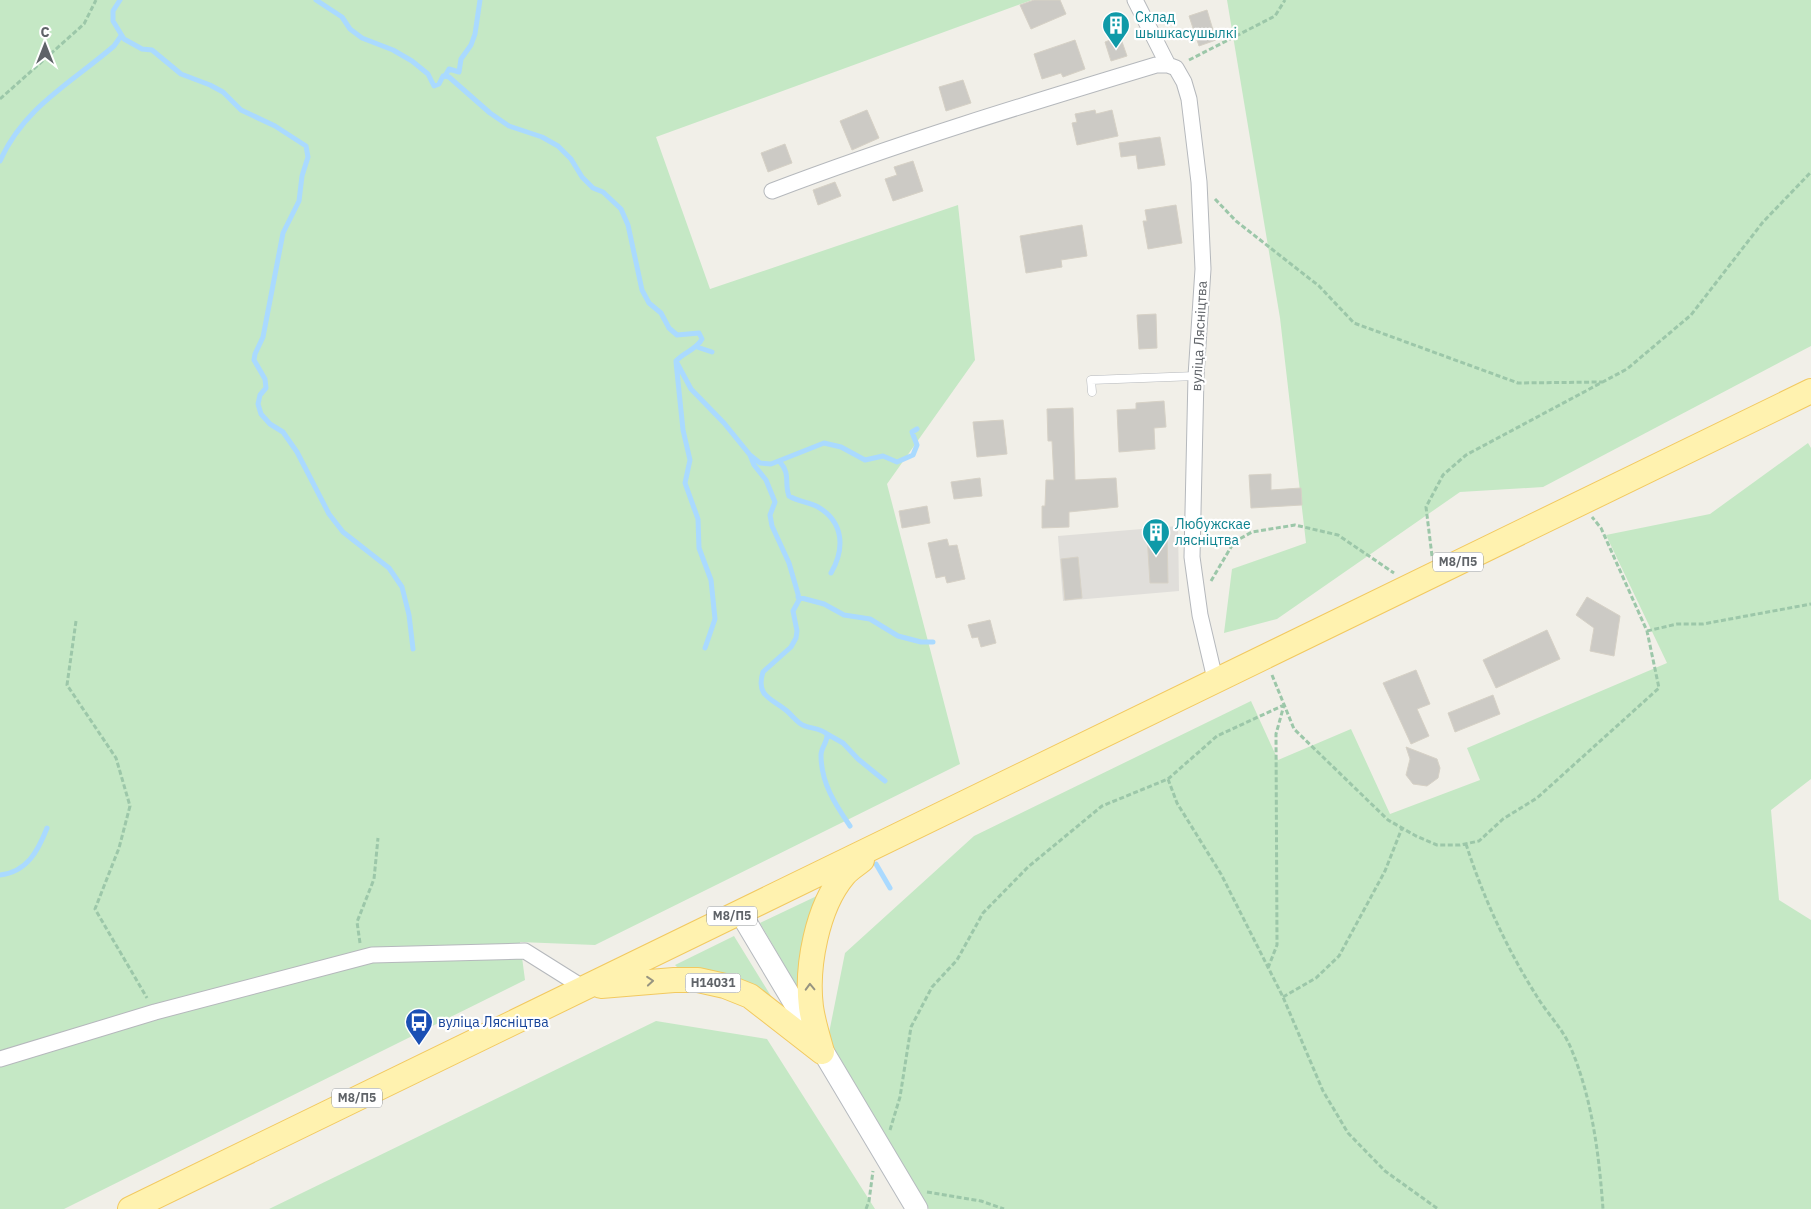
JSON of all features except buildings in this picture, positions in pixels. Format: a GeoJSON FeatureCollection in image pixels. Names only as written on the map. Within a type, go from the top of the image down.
{"type":"FeatureCollection","features":[{"type":"Feature","properties":{"kind":"main road","name":"М8/П5"},"geometry":{"type":"LineString","coordinates":[[130,1209],[1215,679],[1811,391]]}},
{"type":"Feature","properties":{"kind":"main road","name":"Н14031"},"geometry":{"type":"LineString","coordinates":[[822,1052],[811,1008],[810,980],[816,938],[830,899],[844,875],[880,844]]}},
{"type":"Feature","properties":{"kind":"main road","name":"Н14031"},"geometry":{"type":"LineString","coordinates":[[584,988],[674,980],[698,980],[725,986],[750,996],[822,1052]]}},
{"type":"Feature","properties":{"kind":"street","name":"вуліца Лясніцтва"},"geometry":{"type":"LineString","coordinates":[[1135,0],[1172,66],[1184,82],[1189,99],[1199,182],[1203,269],[1196,376],[1192,528],[1194,575],[1200,615],[1215,679]]}},
{"type":"Feature","properties":{"kind":"street"},"geometry":{"type":"LineString","coordinates":[[772,191],[859,158],[986,116],[1156,65],[1172,66]]}},
{"type":"Feature","properties":{"kind":"street","name":"Н14031"},"geometry":{"type":"LineString","coordinates":[[740,912],[917,1209]]}},
{"type":"Feature","properties":{"kind":"street"},"geometry":{"type":"LineString","coordinates":[[0,1059],[155,1012],[372,955],[525,951],[584,988]]}},
{"type":"Feature","properties":{"kind":"lane"},"geometry":{"type":"LineString","coordinates":[[1092,392],[1091,380],[1196,376]]}},
{"type":"Feature","properties":{"kind":"path"},"geometry":{"type":"LineString","coordinates":[[0,99],[84,24],[96,0]]}},
{"type":"Feature","properties":{"kind":"path"},"geometry":{"type":"LineString","coordinates":[[1172,66],[1275,16],[1285,0]]}},
{"type":"Feature","properties":{"kind":"path"},"geometry":{"type":"LineString","coordinates":[[1433,574],[1426,507],[1443,475],[1466,455],[1627,370],[1691,315],[1763,222],[1811,172]]}},
{"type":"Feature","properties":{"kind":"path"},"geometry":{"type":"LineString","coordinates":[[1199,182],[1236,221],[1319,286],[1354,323],[1518,383],[1603,382]]}},
{"type":"Feature","properties":{"kind":"path"},"geometry":{"type":"LineString","coordinates":[[1264,656],[1294,729],[1388,820],[1437,844],[1466,844],[1479,841],[1503,819],[1537,798],[1659,688],[1647,632],[1601,528],[1580,503]]}},
{"type":"Feature","properties":{"kind":"path"},"geometry":{"type":"LineString","coordinates":[[1200,615],[1211,581],[1234,542],[1252,532],[1295,525],[1338,535],[1410,585]]}},
{"type":"Feature","properties":{"kind":"path"},"geometry":{"type":"LineString","coordinates":[[1647,632],[1678,624],[1703,624],[1811,604]]}},
{"type":"Feature","properties":{"kind":"path"},"geometry":{"type":"LineString","coordinates":[[76,621],[67,685],[116,758],[130,806],[119,848],[95,909],[155,1012]]}},
{"type":"Feature","properties":{"kind":"path"},"geometry":{"type":"LineString","coordinates":[[866,1209],[870,1201],[873,1162],[884,1153],[900,1097],[912,1027],[932,987],[956,960],[983,913],[1028,867],[1102,806],[1168,779],[1217,736],[1284,705]]}},
{"type":"Feature","properties":{"kind":"path"},"geometry":{"type":"LineString","coordinates":[[1268,968],[1277,946],[1276,734],[1284,705]]}},
{"type":"Feature","properties":{"kind":"path"},"geometry":{"type":"LineString","coordinates":[[1168,779],[1177,803],[1221,874],[1283,997],[1323,1091],[1348,1133],[1385,1171],[1438,1209]]}},
{"type":"Feature","properties":{"kind":"path"},"geometry":{"type":"LineString","coordinates":[[1283,997],[1316,978],[1339,956],[1384,871],[1402,828]]}},
{"type":"Feature","properties":{"kind":"path"},"geometry":{"type":"LineString","coordinates":[[361,958],[357,922],[374,879],[378,838]]}},
{"type":"Feature","properties":{"kind":"path"},"geometry":{"type":"LineString","coordinates":[[1466,844],[1505,942],[1536,996],[1569,1044],[1587,1094],[1599,1157],[1603,1209]]}},
{"type":"Feature","properties":{"kind":"path"},"geometry":{"type":"LineString","coordinates":[[904,1188],[981,1201],[1004,1209]]}},
{"type":"Feature","properties":{"kind":"shaded area","name":"Любужскае лясніцтва"},"geometry":{"type":"Polygon","coordinates":[[[1178,526],[1179,591],[1063,601],[1058,536],[1178,526]]]}},
{"type":"Feature","properties":{"kind":"green space"},"geometry":{"type":"Polygon","coordinates":[[[0,0],[1032,0],[656,137],[710,289],[958,205],[975,360],[887,484],[960,764],[595,945],[520,942],[525,980],[64,1209],[0,1209],[0,0]]]}},
{"type":"Feature","properties":{"kind":"green space"},"geometry":{"type":"Polygon","coordinates":[[[1227,0],[1811,0],[1811,346],[1543,487],[1460,492],[1277,619],[1224,633],[1232,569],[1306,543],[1280,318],[1227,0]]]}},
{"type":"Feature","properties":{"kind":"green space"},"geometry":{"type":"Polygon","coordinates":[[[1808,443],[1811,448],[1811,779],[1771,810],[1779,900],[1811,920],[1811,1209],[929,1209],[828,1038],[845,953],[974,836],[1251,701],[1278,760],[1351,729],[1390,814],[1480,780],[1467,748],[1667,663],[1606,535],[1710,514],[1808,443]]]}},
{"type":"Feature","properties":{"kind":"green space"},"geometry":{"type":"Polygon","coordinates":[[[821,894],[800,992],[760,923],[821,894]]]}},
{"type":"Feature","properties":{"kind":"green space"},"geometry":{"type":"Polygon","coordinates":[[[734,936],[771,996],[726,975],[679,969],[675,965],[734,936]]]}},
{"type":"Feature","properties":{"kind":"green space"},"geometry":{"type":"Polygon","coordinates":[[[656,1021],[767,1039],[875,1209],[269,1209],[656,1021]]]}},
{"type":"Feature","properties":{"kind":"waterway"},"geometry":{"type":"LineString","coordinates":[[120,0],[113,11],[113,21],[124,39],[142,49],[152,50],[181,74],[223,92],[241,110],[275,126],[306,146],[308,157],[302,176],[299,201],[283,233],[263,337],[255,354],[254,360],[265,379],[266,388],[260,395],[258,404],[261,414],[270,424],[283,432],[297,452],[329,514],[343,532],[389,568],[402,587],[409,615],[413,649]]}},
{"type":"Feature","properties":{"kind":"waterway"},"geometry":{"type":"LineString","coordinates":[[316,0],[342,17],[350,29],[362,38],[393,50],[412,61],[428,74],[434,86],[439,84],[443,76],[449,77],[490,113],[509,126],[542,137],[558,146],[571,159],[582,177],[593,188],[603,192],[621,209],[628,225],[642,290],[649,303],[661,313],[669,328],[677,335],[699,333],[702,339],[697,346],[676,361],[691,389],[724,423],[750,455],[754,465],[766,480],[775,502],[770,515],[772,526],[789,563],[798,594],[799,600],[793,611],[797,631],[796,638],[791,647],[763,672],[761,687],[767,696],[787,711],[800,724],[827,734],[821,755],[823,775],[834,801],[850,826]]}},
{"type":"Feature","properties":{"kind":"waterway"},"geometry":{"type":"LineString","coordinates":[[445,76],[449,69],[459,72],[461,59],[471,45],[475,34],[480,0]]}},
{"type":"Feature","properties":{"kind":"waterway"},"geometry":{"type":"LineString","coordinates":[[0,161],[10,142],[35,111],[65,84],[114,46],[121,36]]}},
{"type":"Feature","properties":{"kind":"waterway"},"geometry":{"type":"LineString","coordinates":[[697,347],[712,352]]}},
{"type":"Feature","properties":{"kind":"waterway"},"geometry":{"type":"LineString","coordinates":[[676,362],[683,430],[690,460],[685,483],[698,519],[699,548],[711,580],[715,619],[705,648]]}},
{"type":"Feature","properties":{"kind":"waterway"},"geometry":{"type":"LineString","coordinates":[[750,455],[760,463],[771,464],[824,443],[841,447],[865,460],[883,456],[897,462],[913,455],[917,445],[912,432],[917,429]]}},
{"type":"Feature","properties":{"kind":"waterway"},"geometry":{"type":"LineString","coordinates":[[780,462],[785,471],[789,496],[818,507],[827,513],[837,528],[840,537],[839,555],[831,573]]}},
{"type":"Feature","properties":{"kind":"waterway"},"geometry":{"type":"LineString","coordinates":[[798,597],[824,604],[844,615],[870,619],[898,636],[921,642],[933,642]]}},
{"type":"Feature","properties":{"kind":"waterway"},"geometry":{"type":"LineString","coordinates":[[827,734],[843,743],[858,759],[885,781]]}},
{"type":"Feature","properties":{"kind":"waterway"},"geometry":{"type":"LineString","coordinates":[[0,875],[17,870],[24,865],[40,845],[47,828]]}},
{"type":"Feature","properties":{"kind":"waterway"},"geometry":{"type":"LineString","coordinates":[[876,864],[890,888]]}},
{"type":"Feature","properties":{"kind":"place","name":"Склад шышкасушылкі"},"geometry":{"type":"Point","coordinates":[1116,49]}},
{"type":"Feature","properties":{"kind":"place","name":"Любужскае лясніцтва"},"geometry":{"type":"Point","coordinates":[1156,556]}},
{"type":"Feature","properties":{"kind":"place","name":"вуліца Лясніцтва"},"geometry":{"type":"Point","coordinates":[419,1046]}}]}
